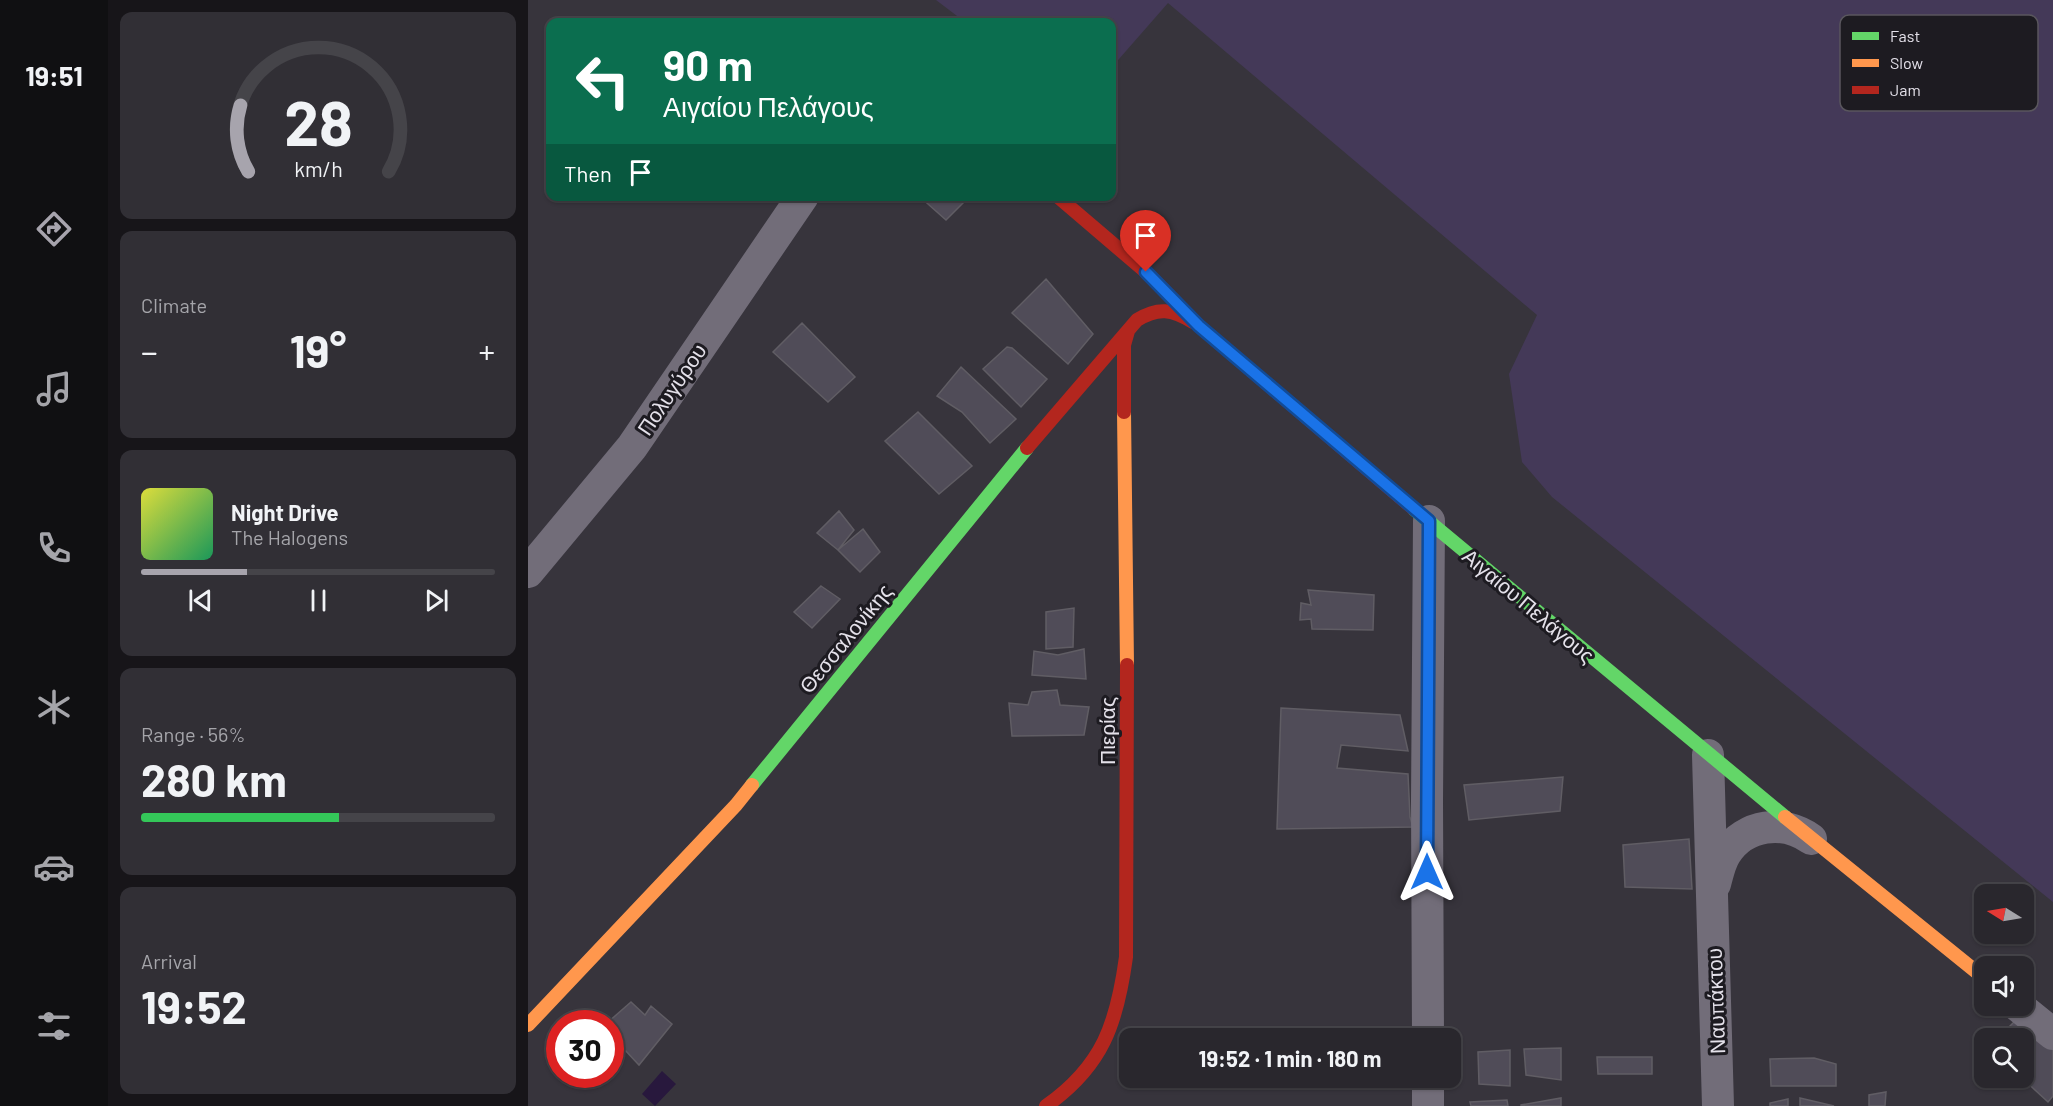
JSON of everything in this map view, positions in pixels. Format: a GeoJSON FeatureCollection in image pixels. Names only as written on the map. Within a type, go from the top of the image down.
{"type":"FeatureCollection","features":[{"type":"Feature","properties":{"kind":"street","name":"Πολυγύρου"},"geometry":{"type":"LineString","coordinates":[[528,572],[632,447],[800,201]]}},
{"type":"Feature","properties":{"kind":"street","name":"Αιγαίου Πελάγους"},"geometry":{"type":"LineString","coordinates":[[1063,201],[1146,272],[1199,326],[1429,521],[1708,755],[1974,970]]}},
{"type":"Feature","properties":{"kind":"street","name":"Θεσσαλονίκης"},"geometry":{"type":"LineString","coordinates":[[528,1025],[736,805],[1056,413],[1137,320],[1150,312],[1164,309],[1177,313],[1199,326]]}},
{"type":"Feature","properties":{"kind":"street","name":"Πιερίας"},"geometry":{"type":"LineString","coordinates":[[1046,1106],[1063,1096],[1103,1041],[1122,989],[1126,957],[1127,631],[1124,345],[1128,331]]}},
{"type":"Feature","properties":{"kind":"street"},"geometry":{"type":"LineString","coordinates":[[1428,1028],[1429,521]]}},
{"type":"Feature","properties":{"kind":"street","name":"Ναυπάκτου"},"geometry":{"type":"LineString","coordinates":[[1708,755],[1718,1106]]}},
{"type":"Feature","properties":{"kind":"street","name":"Ναυπάκτου"},"geometry":{"type":"LineString","coordinates":[[1712,896],[1718,870],[1725,854],[1736,841],[1751,831],[1768,827],[1785,827],[1801,832],[1815,842]]}},
{"type":"Feature","properties":{"kind":"street"},"geometry":{"type":"LineString","coordinates":[[2031,1016],[2053,1034]]}},
{"type":"Feature","properties":{"kind":"street"},"geometry":{"type":"LineString","coordinates":[[1428,1088],[1428,1106]]}},
{"type":"Feature","properties":{"kind":"shaded area"},"geometry":{"type":"Polygon","coordinates":[[[936,0],[2053,0],[2053,902],[2034,887],[2034,884],[2031,884],[1552,497],[1522,462],[1509,374],[1537,315],[1168,3],[1116,62],[1116,18],[960,18],[936,0]]]}},
{"type":"Feature","properties":{"kind":"shaded area"},"geometry":{"type":"Polygon","coordinates":[[[662,1071],[676,1084],[655,1106],[642,1094],[662,1071]]]}},
{"type":"Feature","properties":{"kind":"building"},"geometry":{"type":"Polygon","coordinates":[[[925,201],[965,201],[946,220],[925,201]]]}},
{"type":"Feature","properties":{"kind":"building"},"geometry":{"type":"Polygon","coordinates":[[[1046,279],[1093,334],[1068,364],[1012,313],[1046,279]]]}},
{"type":"Feature","properties":{"kind":"building"},"geometry":{"type":"Polygon","coordinates":[[[802,323],[855,377],[828,402],[773,352],[802,323]]]}},
{"type":"Feature","properties":{"kind":"building"},"geometry":{"type":"Polygon","coordinates":[[[1007,347],[1012,348],[1047,379],[1021,407],[983,369],[1007,347]]]}},
{"type":"Feature","properties":{"kind":"building"},"geometry":{"type":"Polygon","coordinates":[[[961,367],[1016,419],[990,443],[962,412],[937,396],[961,367]]]}},
{"type":"Feature","properties":{"kind":"building"},"geometry":{"type":"Polygon","coordinates":[[[918,412],[972,466],[939,494],[885,441],[918,412]]]}},
{"type":"Feature","properties":{"kind":"building"},"geometry":{"type":"Polygon","coordinates":[[[839,511],[854,530],[838,550],[817,533],[839,511]]]}},
{"type":"Feature","properties":{"kind":"building"},"geometry":{"type":"Polygon","coordinates":[[[863,529],[880,552],[860,572],[838,550],[863,529]]]}},
{"type":"Feature","properties":{"kind":"building"},"geometry":{"type":"Polygon","coordinates":[[[821,586],[840,599],[812,628],[794,612],[821,586]]]}},
{"type":"Feature","properties":{"kind":"building"},"geometry":{"type":"Polygon","coordinates":[[[1308,590],[1374,595],[1373,630],[1312,629],[1311,619],[1300,620],[1301,603],[1311,605],[1308,590]]]}},
{"type":"Feature","properties":{"kind":"building"},"geometry":{"type":"Polygon","coordinates":[[[1074,608],[1073,647],[1046,649],[1046,612],[1074,608]]]}},
{"type":"Feature","properties":{"kind":"building"},"geometry":{"type":"Polygon","coordinates":[[[1084,649],[1086,679],[1032,675],[1034,651],[1058,655],[1084,649]]]}},
{"type":"Feature","properties":{"kind":"building"},"geometry":{"type":"Polygon","coordinates":[[[1057,690],[1060,705],[1089,707],[1084,735],[1012,736],[1009,703],[1028,705],[1032,692],[1057,690]]]}},
{"type":"Feature","properties":{"kind":"building"},"geometry":{"type":"Polygon","coordinates":[[[1281,708],[1400,715],[1408,751],[1341,745],[1337,768],[1408,774],[1410,817],[1413,827],[1277,829],[1281,708]]]}},
{"type":"Feature","properties":{"kind":"building"},"geometry":{"type":"Polygon","coordinates":[[[1563,777],[1560,811],[1469,820],[1464,785],[1563,777]]]}},
{"type":"Feature","properties":{"kind":"building"},"geometry":{"type":"Polygon","coordinates":[[[1689,839],[1692,889],[1625,887],[1623,845],[1689,839]]]}},
{"type":"Feature","properties":{"kind":"building"},"geometry":{"type":"Polygon","coordinates":[[[631,1002],[645,1015],[651,1006],[672,1024],[639,1065],[624,1049],[624,1010],[622,1010],[631,1002]]]}},
{"type":"Feature","properties":{"kind":"building"},"geometry":{"type":"Polygon","coordinates":[[[2018,1018],[2030,1028],[2008,1028],[2018,1018]]]}},
{"type":"Feature","properties":{"kind":"building"},"geometry":{"type":"Polygon","coordinates":[[[2034,1031],[2053,1047],[2053,1096],[2048,1102],[2033,1088],[2034,1031]]]}},
{"type":"Feature","properties":{"kind":"building"},"geometry":{"type":"Polygon","coordinates":[[[1561,1048],[1561,1080],[1526,1075],[1524,1049],[1561,1048]]]}},
{"type":"Feature","properties":{"kind":"building"},"geometry":{"type":"Polygon","coordinates":[[[1510,1050],[1510,1086],[1479,1084],[1478,1052],[1510,1050]]]}},
{"type":"Feature","properties":{"kind":"building"},"geometry":{"type":"Polygon","coordinates":[[[1597,1057],[1652,1057],[1652,1074],[1598,1074],[1597,1057]]]}},
{"type":"Feature","properties":{"kind":"building"},"geometry":{"type":"Polygon","coordinates":[[[1814,1058],[1836,1064],[1836,1086],[1771,1086],[1770,1059],[1814,1058]]]}},
{"type":"Feature","properties":{"kind":"building"},"geometry":{"type":"Polygon","coordinates":[[[1886,1092],[1885,1106],[1869,1106],[1869,1095],[1886,1092]]]}},
{"type":"Feature","properties":{"kind":"building"},"geometry":{"type":"Polygon","coordinates":[[[1561,1098],[1561,1106],[1521,1106],[1521,1105],[1561,1098]]]}},
{"type":"Feature","properties":{"kind":"building"},"geometry":{"type":"Polygon","coordinates":[[[1800,1098],[1834,1106],[1800,1106],[1800,1098]]]}},
{"type":"Feature","properties":{"kind":"building"},"geometry":{"type":"Polygon","coordinates":[[[1788,1099],[1788,1106],[1770,1106],[1770,1103],[1788,1099]]]}},
{"type":"Feature","properties":{"kind":"building"},"geometry":{"type":"Polygon","coordinates":[[[1507,1100],[1508,1106],[1471,1106],[1470,1102],[1507,1100]]]}},
{"type":"Feature","properties":{"kind":"traffic: fast"},"geometry":{"type":"LineString","coordinates":[[752,785],[1027,448]]}},
{"type":"Feature","properties":{"kind":"traffic: fast"},"geometry":{"type":"LineString","coordinates":[[1414,509],[1785,817]]}},
{"type":"Feature","properties":{"kind":"traffic: slow"},"geometry":{"type":"LineString","coordinates":[[1124,412],[1127,665]]}},
{"type":"Feature","properties":{"kind":"traffic: slow"},"geometry":{"type":"LineString","coordinates":[[528,1025],[736,805],[752,785]]}},
{"type":"Feature","properties":{"kind":"traffic: slow"},"geometry":{"type":"LineString","coordinates":[[1785,817],[1974,970]]}},
{"type":"Feature","properties":{"kind":"traffic: jam"},"geometry":{"type":"LineString","coordinates":[[1063,201],[1146,272],[1199,326],[1414,509]]}},
{"type":"Feature","properties":{"kind":"traffic: jam"},"geometry":{"type":"LineString","coordinates":[[1027,448],[1137,320],[1158,311],[1165,311],[1178,314],[1193,322]]}},
{"type":"Feature","properties":{"kind":"traffic: jam"},"geometry":{"type":"LineString","coordinates":[[1124,412],[1124,345],[1128,331]]}},
{"type":"Feature","properties":{"kind":"traffic: jam"},"geometry":{"type":"LineString","coordinates":[[1046,1106],[1065,1091],[1094,1059],[1112,1023],[1122,981],[1126,957],[1127,665]]}},
{"type":"Feature","properties":{"kind":"route"},"geometry":{"type":"LineString","coordinates":[[1146,272],[1199,326],[1429,521],[1427,872]]}}]}
